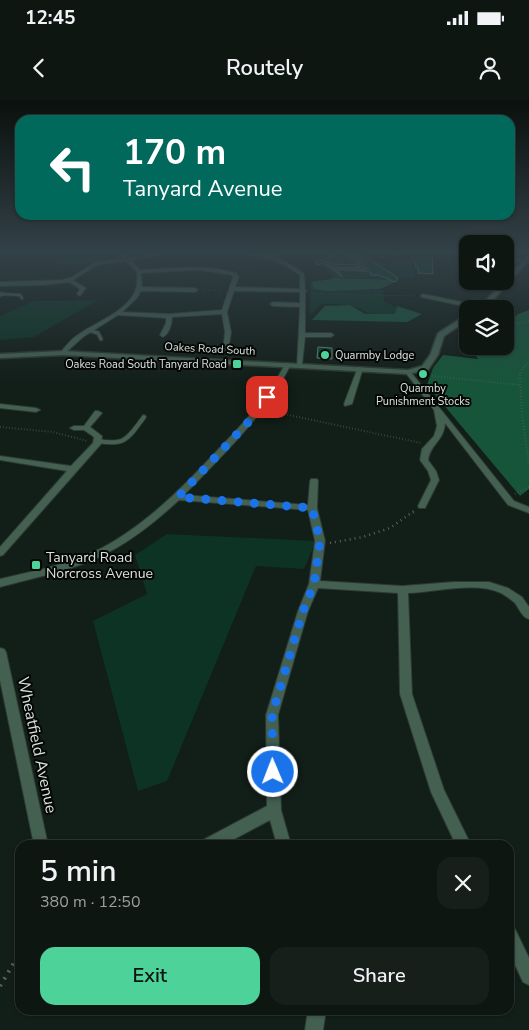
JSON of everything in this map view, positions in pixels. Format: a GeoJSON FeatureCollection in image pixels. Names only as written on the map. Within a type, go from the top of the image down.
{"type":"FeatureCollection","features":[{"type":"Feature","properties":{"kind":"street"},"geometry":{"type":"LineString","coordinates":[[62,353],[67,346],[87,330],[117,313],[136,295]]}},
{"type":"Feature","properties":{"kind":"street"},"geometry":{"type":"LineString","coordinates":[[226,352],[228,332],[224,312],[230,295]]}},
{"type":"Feature","properties":{"kind":"street"},"geometry":{"type":"LineString","coordinates":[[299,365],[304,295]]}},
{"type":"Feature","properties":{"kind":"street"},"geometry":{"type":"LineString","coordinates":[[423,296],[459,304]]}},
{"type":"Feature","properties":{"kind":"street"},"geometry":{"type":"LineString","coordinates":[[274,304],[304,305]]}},
{"type":"Feature","properties":{"kind":"street"},"geometry":{"type":"LineString","coordinates":[[117,313],[169,316],[224,312]]}},
{"type":"Feature","properties":{"kind":"street"},"geometry":{"type":"LineString","coordinates":[[163,335],[169,323],[169,316]]}},
{"type":"Feature","properties":{"kind":"street","name":"Oakes Road South"},"geometry":{"type":"LineString","coordinates":[[0,356],[62,353],[408,372],[425,368],[434,355],[441,335],[459,322]]}},
{"type":"Feature","properties":{"kind":"street"},"geometry":{"type":"LineString","coordinates":[[301,335],[331,335]]}},
{"type":"Feature","properties":{"kind":"street"},"geometry":{"type":"LineString","coordinates":[[0,583],[64,566],[105,550],[143,527],[178,497],[259,408],[284,375],[288,364]]}},
{"type":"Feature","properties":{"kind":"street"},"geometry":{"type":"LineString","coordinates":[[348,404],[360,368]]}},
{"type":"Feature","properties":{"kind":"street"},"geometry":{"type":"LineString","coordinates":[[408,372],[511,503],[529,510]]}},
{"type":"Feature","properties":{"kind":"street"},"geometry":{"type":"LineString","coordinates":[[422,506],[435,480],[432,471],[424,460],[426,449],[438,437],[441,426],[440,416],[429,397]]}},
{"type":"Feature","properties":{"kind":"street"},"geometry":{"type":"LineString","coordinates":[[0,406],[36,410]]}},
{"type":"Feature","properties":{"kind":"street"},"geometry":{"type":"LineString","coordinates":[[86,428],[98,413]]}},
{"type":"Feature","properties":{"kind":"street"},"geometry":{"type":"LineString","coordinates":[[0,553],[98,443],[98,436],[86,428],[74,428]]}},
{"type":"Feature","properties":{"kind":"street"},"geometry":{"type":"LineString","coordinates":[[0,458],[73,469]]}},
{"type":"Feature","properties":{"kind":"street"},"geometry":{"type":"LineString","coordinates":[[283,840],[274,810],[272,715],[303,611],[314,584],[319,545],[312,508],[314,481]]}},
{"type":"Feature","properties":{"kind":"street"},"geometry":{"type":"LineString","coordinates":[[178,497],[312,508]]}},
{"type":"Feature","properties":{"kind":"street"},"geometry":{"type":"LineString","coordinates":[[314,584],[403,590],[474,583],[504,592],[519,601],[529,615]]}},
{"type":"Feature","properties":{"kind":"street"},"geometry":{"type":"LineString","coordinates":[[403,590],[406,694],[438,792],[462,840]]}},
{"type":"Feature","properties":{"kind":"street","name":"Wheatfield Avenue"},"geometry":{"type":"LineString","coordinates":[[0,652],[40,840]]}},
{"type":"Feature","properties":{"kind":"street"},"geometry":{"type":"LineString","coordinates":[[217,840],[274,810]]}},
{"type":"Feature","properties":{"kind":"street"},"geometry":{"type":"LineString","coordinates":[[514,945],[529,976]]}},
{"type":"Feature","properties":{"kind":"street"},"geometry":{"type":"LineString","coordinates":[[314,1030],[316,1015]]}},
{"type":"Feature","properties":{"kind":"lane"},"geometry":{"type":"LineString","coordinates":[[87,330],[98,333],[101,339]]}},
{"type":"Feature","properties":{"kind":"lane"},"geometry":{"type":"LineString","coordinates":[[98,443],[116,444],[124,442],[144,417]]}},
{"type":"Feature","properties":{"kind":"path"},"geometry":{"type":"LineString","coordinates":[[405,295],[423,296]]}},
{"type":"Feature","properties":{"kind":"path"},"geometry":{"type":"LineString","coordinates":[[514,324],[529,321]]}},
{"type":"Feature","properties":{"kind":"path"},"geometry":{"type":"LineString","coordinates":[[529,360],[520,373],[529,464]]}},
{"type":"Feature","properties":{"kind":"path"},"geometry":{"type":"LineString","coordinates":[[428,375],[521,386]]}},
{"type":"Feature","properties":{"kind":"path"},"geometry":{"type":"LineString","coordinates":[[259,408],[429,445]]}},
{"type":"Feature","properties":{"kind":"path"},"geometry":{"type":"LineString","coordinates":[[0,427],[53,432],[98,443]]}},
{"type":"Feature","properties":{"kind":"path"},"geometry":{"type":"LineString","coordinates":[[507,498],[529,487]]}},
{"type":"Feature","properties":{"kind":"path"},"geometry":{"type":"LineString","coordinates":[[319,545],[363,537],[390,528],[422,506]]}},
{"type":"Feature","properties":{"kind":"path"},"geometry":{"type":"LineString","coordinates":[[0,986],[15,961]]}},
{"type":"Feature","properties":{"kind":"green space"},"geometry":{"type":"Polygon","coordinates":[[[310,295],[383,295],[384,302],[396,307],[396,316],[374,316],[359,308],[341,304],[321,304],[310,315],[310,295]]]}},
{"type":"Feature","properties":{"kind":"green space"},"geometry":{"type":"Polygon","coordinates":[[[98,300],[34,337],[0,340],[0,316],[34,301],[98,300]]]}},
{"type":"Feature","properties":{"kind":"green space"},"geometry":{"type":"Polygon","coordinates":[[[350,305],[365,314],[395,314],[397,306],[422,314],[407,322],[312,320],[325,306],[350,305]]]}},
{"type":"Feature","properties":{"kind":"green space"},"geometry":{"type":"Polygon","coordinates":[[[529,310],[529,489],[520,496],[427,385],[433,368],[443,355],[478,359],[476,355],[514,355],[514,317],[529,310]]]}},
{"type":"Feature","properties":{"kind":"green space"},"geometry":{"type":"Polygon","coordinates":[[[167,534],[316,541],[304,569],[256,566],[167,781],[138,791],[93,621],[147,594],[135,555],[167,534]]]}},
{"type":"Feature","properties":{"kind":"building","name":"Quarmby Lodge"},"geometry":{"type":"Polygon","coordinates":[[[318,347],[332,348],[332,359],[317,358],[318,347]]]}},
{"type":"Feature","properties":{"kind":"place","name":"Quarmby Lodge"},"geometry":{"type":"Point","coordinates":[325,355]}},
{"type":"Feature","properties":{"kind":"place","name":"Oakes Road South Tanyard Road"},"geometry":{"type":"Point","coordinates":[237,364]}},
{"type":"Feature","properties":{"kind":"place","name":"Quarmby Punishment Stocks"},"geometry":{"type":"Point","coordinates":[423,374]}},
{"type":"Feature","properties":{"kind":"place","name":"Tanyard Road Norcross Avenue"},"geometry":{"type":"Point","coordinates":[36,565]}},
{"type":"Feature","properties":{"kind":"route"},"geometry":{"type":"LineString","coordinates":[[267,397],[254,416],[178,497],[312,508],[320,541],[314,584],[303,611],[272,715],[273,772]]}}]}
